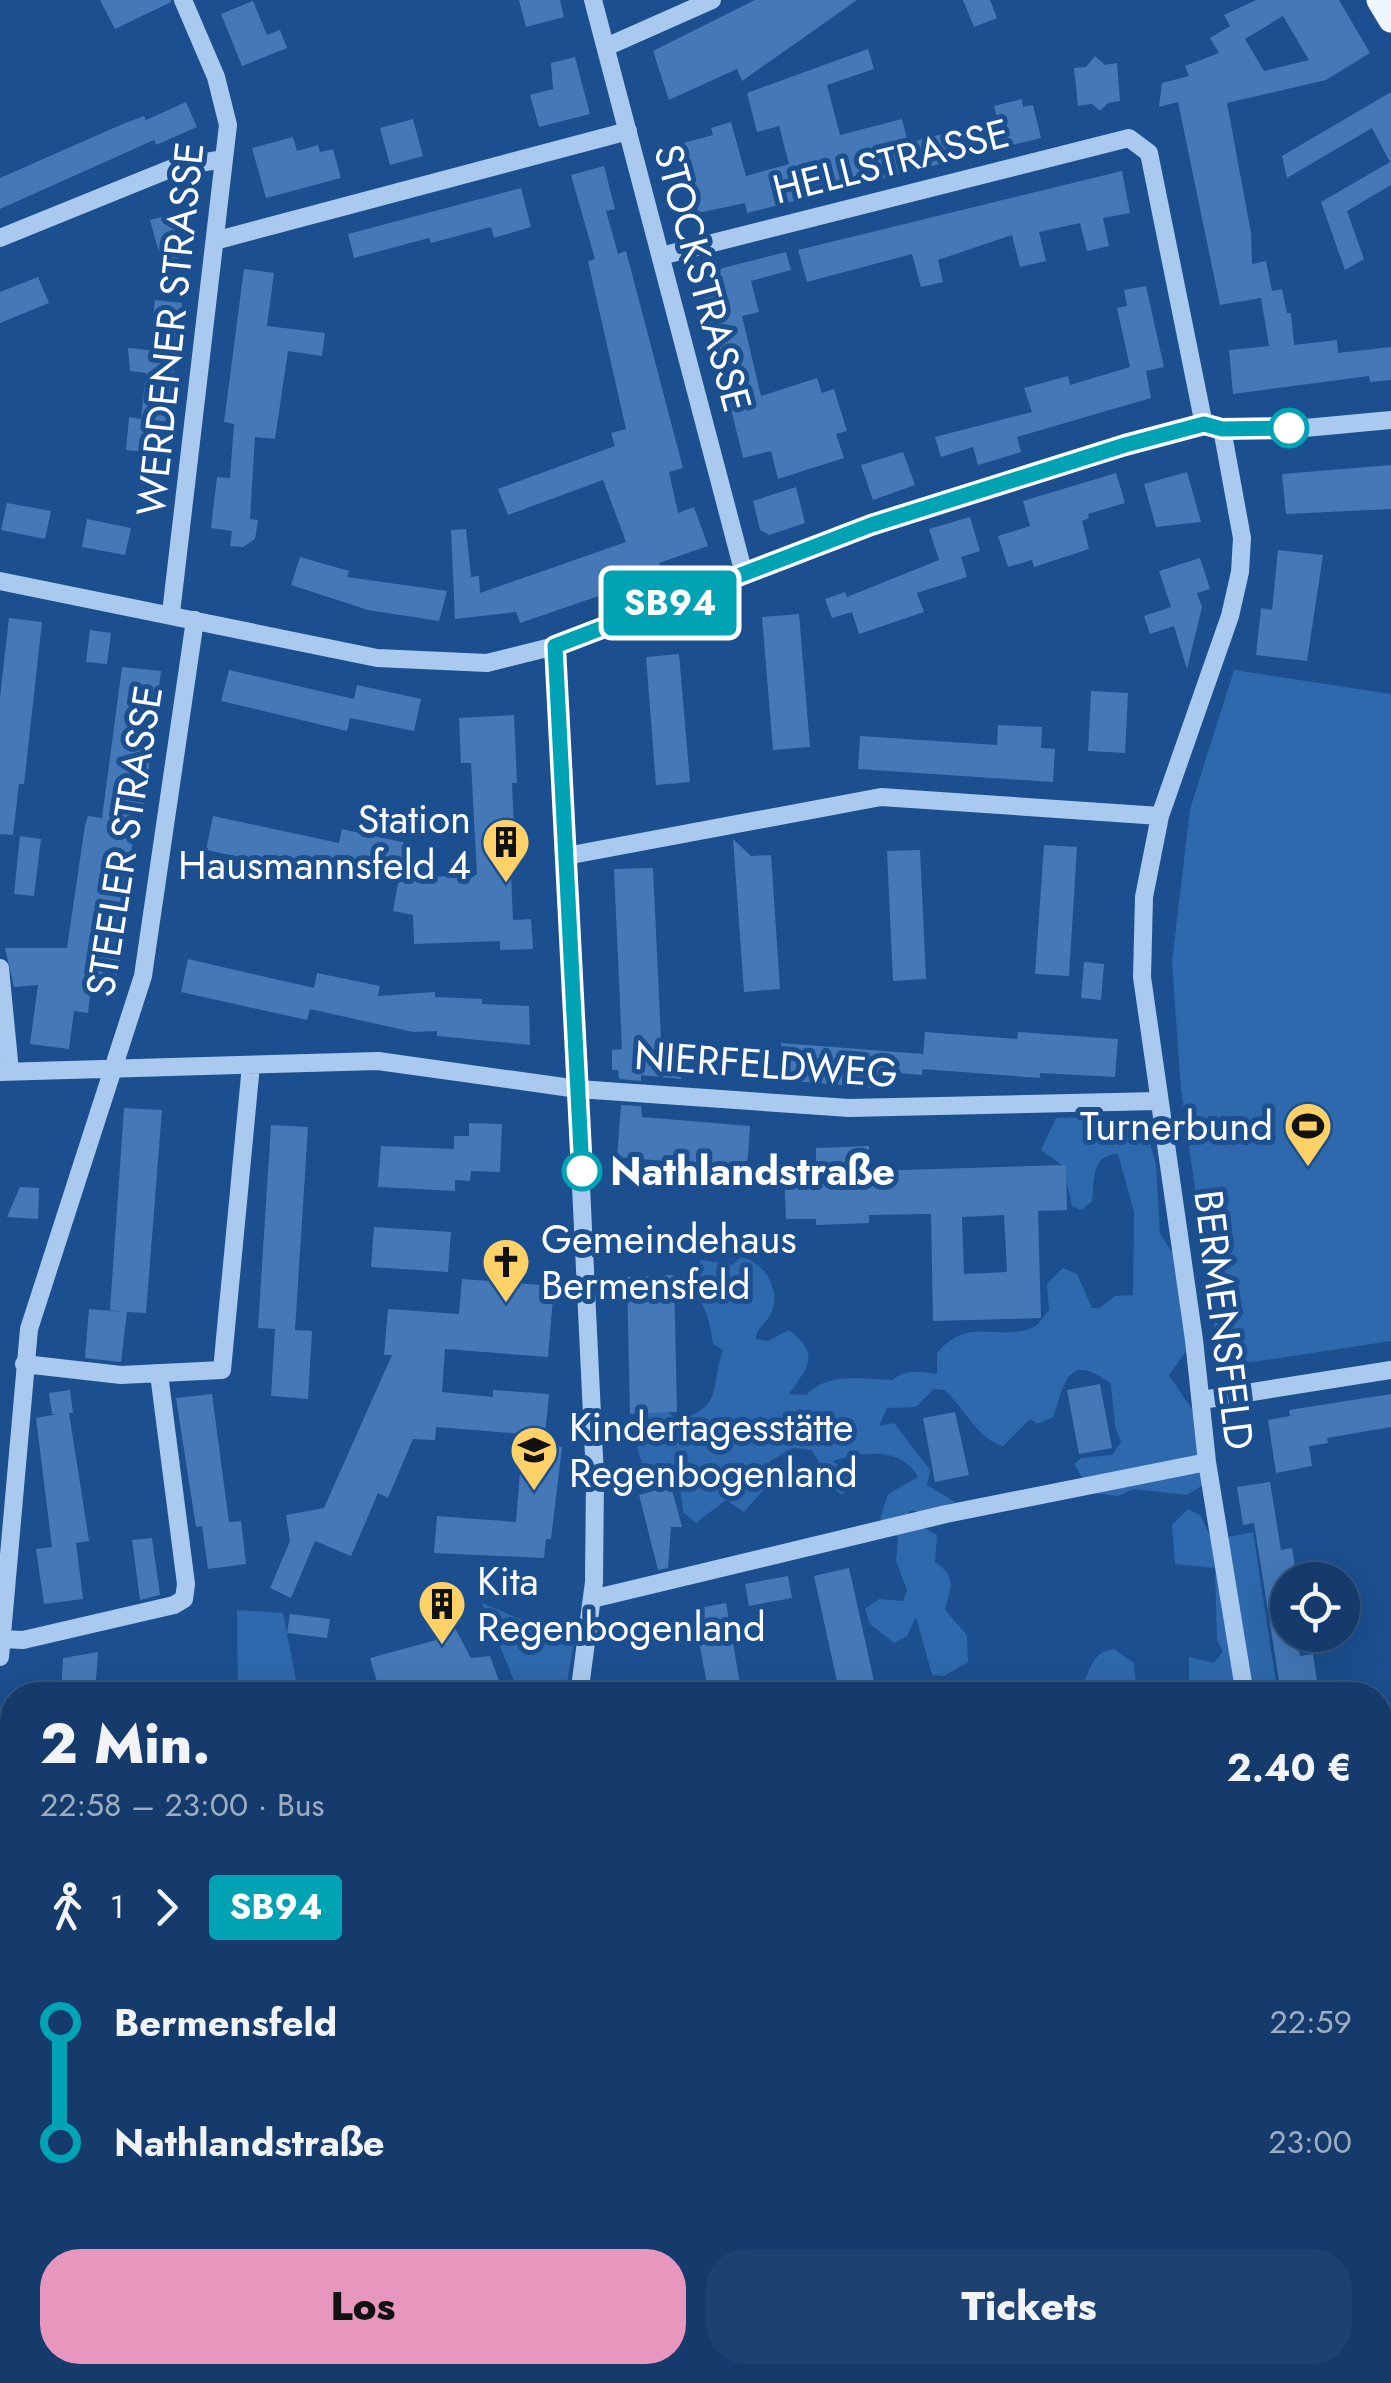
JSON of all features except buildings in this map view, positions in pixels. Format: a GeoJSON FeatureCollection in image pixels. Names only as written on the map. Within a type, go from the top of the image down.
{"type":"FeatureCollection","features":[{"type":"Feature","properties":{"kind":"main road"},"geometry":{"type":"LineString","coordinates":[[1379,0],[1391,20]]}},
{"type":"Feature","properties":{"kind":"street","name":"WERDENER STRASSE"},"geometry":{"type":"LineString","coordinates":[[172,613],[218,240],[226,110],[184,0]]}},
{"type":"Feature","properties":{"kind":"street","name":"STOCKSTRASSE"},"geometry":{"type":"LineString","coordinates":[[593,0],[744,574]]}},
{"type":"Feature","properties":{"kind":"street"},"geometry":{"type":"LineString","coordinates":[[606,47],[712,0]]}},
{"type":"Feature","properties":{"kind":"street"},"geometry":{"type":"LineString","coordinates":[[218,240],[628,132]]}},
{"type":"Feature","properties":{"kind":"street","name":"HELLSTRASSE"},"geometry":{"type":"LineString","coordinates":[[661,256],[1121,138],[1138,142]]}},
{"type":"Feature","properties":{"kind":"street","name":"BERMENSFELD"},"geometry":{"type":"LineString","coordinates":[[1138,142],[1150,153],[1242,538],[1240,572],[1230,616],[1160,816],[1144,898],[1142,953],[1157,1101],[1242,1682]]}},
{"type":"Feature","properties":{"kind":"street"},"geometry":{"type":"LineString","coordinates":[[0,238],[175,168],[224,159]]}},
{"type":"Feature","properties":{"kind":"street"},"geometry":{"type":"LineString","coordinates":[[0,581],[407,662],[486,663],[555,646],[871,525],[1213,427],[1391,420]]}},
{"type":"Feature","properties":{"kind":"street","name":"STEELER STRASSE"},"geometry":{"type":"LineString","coordinates":[[1,1648],[24,1364],[43,1272],[140,987],[151,940],[196,620]]}},
{"type":"Feature","properties":{"kind":"street"},"geometry":{"type":"LineString","coordinates":[[555,646],[595,1477],[592,1599],[581,1682]]}},
{"type":"Feature","properties":{"kind":"street"},"geometry":{"type":"LineString","coordinates":[[566,856],[881,797],[1160,816]]}},
{"type":"Feature","properties":{"kind":"street"},"geometry":{"type":"LineString","coordinates":[[0,968],[5,1071]]}},
{"type":"Feature","properties":{"kind":"street","name":"NIERFELDWEG"},"geometry":{"type":"LineString","coordinates":[[5,1071],[398,1062],[578,1089],[886,1110],[1157,1101]]}},
{"type":"Feature","properties":{"kind":"street"},"geometry":{"type":"LineString","coordinates":[[24,1364],[93,1373],[222,1370],[251,1065]]}},
{"type":"Feature","properties":{"kind":"street"},"geometry":{"type":"LineString","coordinates":[[1202,1400],[1391,1370]]}},
{"type":"Feature","properties":{"kind":"street"},"geometry":{"type":"LineString","coordinates":[[1,1648],[174,1605],[184,1599],[186,1584],[159,1374]]}},
{"type":"Feature","properties":{"kind":"street"},"geometry":{"type":"LineString","coordinates":[[592,1599],[987,1505],[1207,1462]]}},
{"type":"Feature","properties":{"kind":"shaded area"},"geometry":{"type":"Polygon","coordinates":[[[1234,670],[1391,694],[1391,1341],[1220,1367],[1181,1089],[1172,962],[1190,809],[1234,670]]]}},
{"type":"Feature","properties":{"kind":"shaded area"},"geometry":{"type":"Polygon","coordinates":[[[1086,1117],[1105,1130],[1126,1118],[1146,1127],[1156,1165],[1160,1234],[1183,1268],[1194,1340],[1169,1375],[1195,1414],[1203,1485],[1187,1495],[1134,1489],[1118,1496],[1092,1493],[1074,1464],[1081,1458],[1112,1455],[1121,1442],[1115,1426],[1111,1384],[1085,1370],[1070,1376],[1053,1417],[1037,1424],[1030,1419],[1003,1446],[978,1430],[944,1390],[934,1389],[916,1407],[887,1408],[879,1426],[894,1423],[930,1470],[927,1485],[955,1502],[922,1513],[912,1510],[904,1517],[937,1535],[935,1562],[947,1572],[950,1583],[945,1610],[967,1635],[968,1662],[944,1676],[932,1675],[916,1617],[907,1636],[894,1643],[870,1624],[865,1609],[879,1599],[903,1601],[907,1590],[896,1561],[898,1537],[880,1519],[888,1494],[918,1477],[911,1467],[880,1454],[833,1461],[854,1479],[854,1489],[841,1494],[833,1489],[812,1450],[793,1448],[770,1461],[765,1488],[744,1512],[726,1500],[696,1523],[683,1512],[679,1480],[644,1468],[638,1432],[648,1413],[667,1412],[678,1420],[703,1409],[713,1394],[723,1350],[713,1344],[706,1312],[686,1287],[684,1274],[702,1260],[732,1265],[741,1257],[758,1265],[770,1280],[773,1308],[756,1339],[768,1341],[789,1330],[808,1355],[806,1369],[789,1394],[806,1395],[836,1379],[893,1380],[908,1372],[937,1374],[937,1353],[961,1335],[1022,1331],[1036,1326],[1049,1310],[1047,1284],[1063,1268],[1077,1274],[1092,1308],[1099,1308],[1115,1296],[1133,1295],[1134,1212],[1118,1154],[1099,1163],[1092,1201],[1082,1210],[1072,1206],[1063,1166],[1041,1150],[1056,1118],[1086,1117]]]}},
{"type":"Feature","properties":{"kind":"shaded area"},"geometry":{"type":"Polygon","coordinates":[[[1188,1509],[1200,1515],[1212,1540],[1253,1532],[1276,1682],[1189,1682],[1189,1657],[1214,1663],[1223,1651],[1217,1640],[1215,1568],[1175,1564],[1172,1525],[1188,1509]]]}},
{"type":"Feature","properties":{"kind":"shaded area"},"geometry":{"type":"Polygon","coordinates":[[[482,1603],[574,1642],[567,1682],[515,1682],[482,1603]]]}},
{"type":"Feature","properties":{"kind":"shaded area"},"geometry":{"type":"Polygon","coordinates":[[[237,1610],[283,1613],[296,1682],[238,1682],[237,1610]]]}},
{"type":"Feature","properties":{"kind":"shaded area"},"geometry":{"type":"Polygon","coordinates":[[[1114,1649],[1134,1663],[1136,1682],[1083,1682],[1097,1657],[1114,1649]]]}},
{"type":"Feature","properties":{"kind":"bus line","name":"SB94"},"geometry":{"type":"LineString","coordinates":[[582,1171],[555,646],[871,525],[1125,445],[1204,424],[1222,429],[1289,428]]}},
{"type":"Feature","properties":{"kind":"place","name":"Station Hausmannsfeld 4"},"geometry":{"type":"Point","coordinates":[506,884]}},
{"type":"Feature","properties":{"kind":"place","name":"Turnerbund"},"geometry":{"type":"Point","coordinates":[1308,1168]}},
{"type":"Feature","properties":{"kind":"place","name":"Nathlandstraße"},"geometry":{"type":"Point","coordinates":[582,1171]}},
{"type":"Feature","properties":{"kind":"place","name":"Gemeindehaus Bermensfeld"},"geometry":{"type":"Point","coordinates":[506,1304]}},
{"type":"Feature","properties":{"kind":"place","name":"Kindertagesstätte Regenbogenland"},"geometry":{"type":"Point","coordinates":[534,1492]}},
{"type":"Feature","properties":{"kind":"place","name":"Kita Regenbogenland"},"geometry":{"type":"Point","coordinates":[442,1646]}}]}
